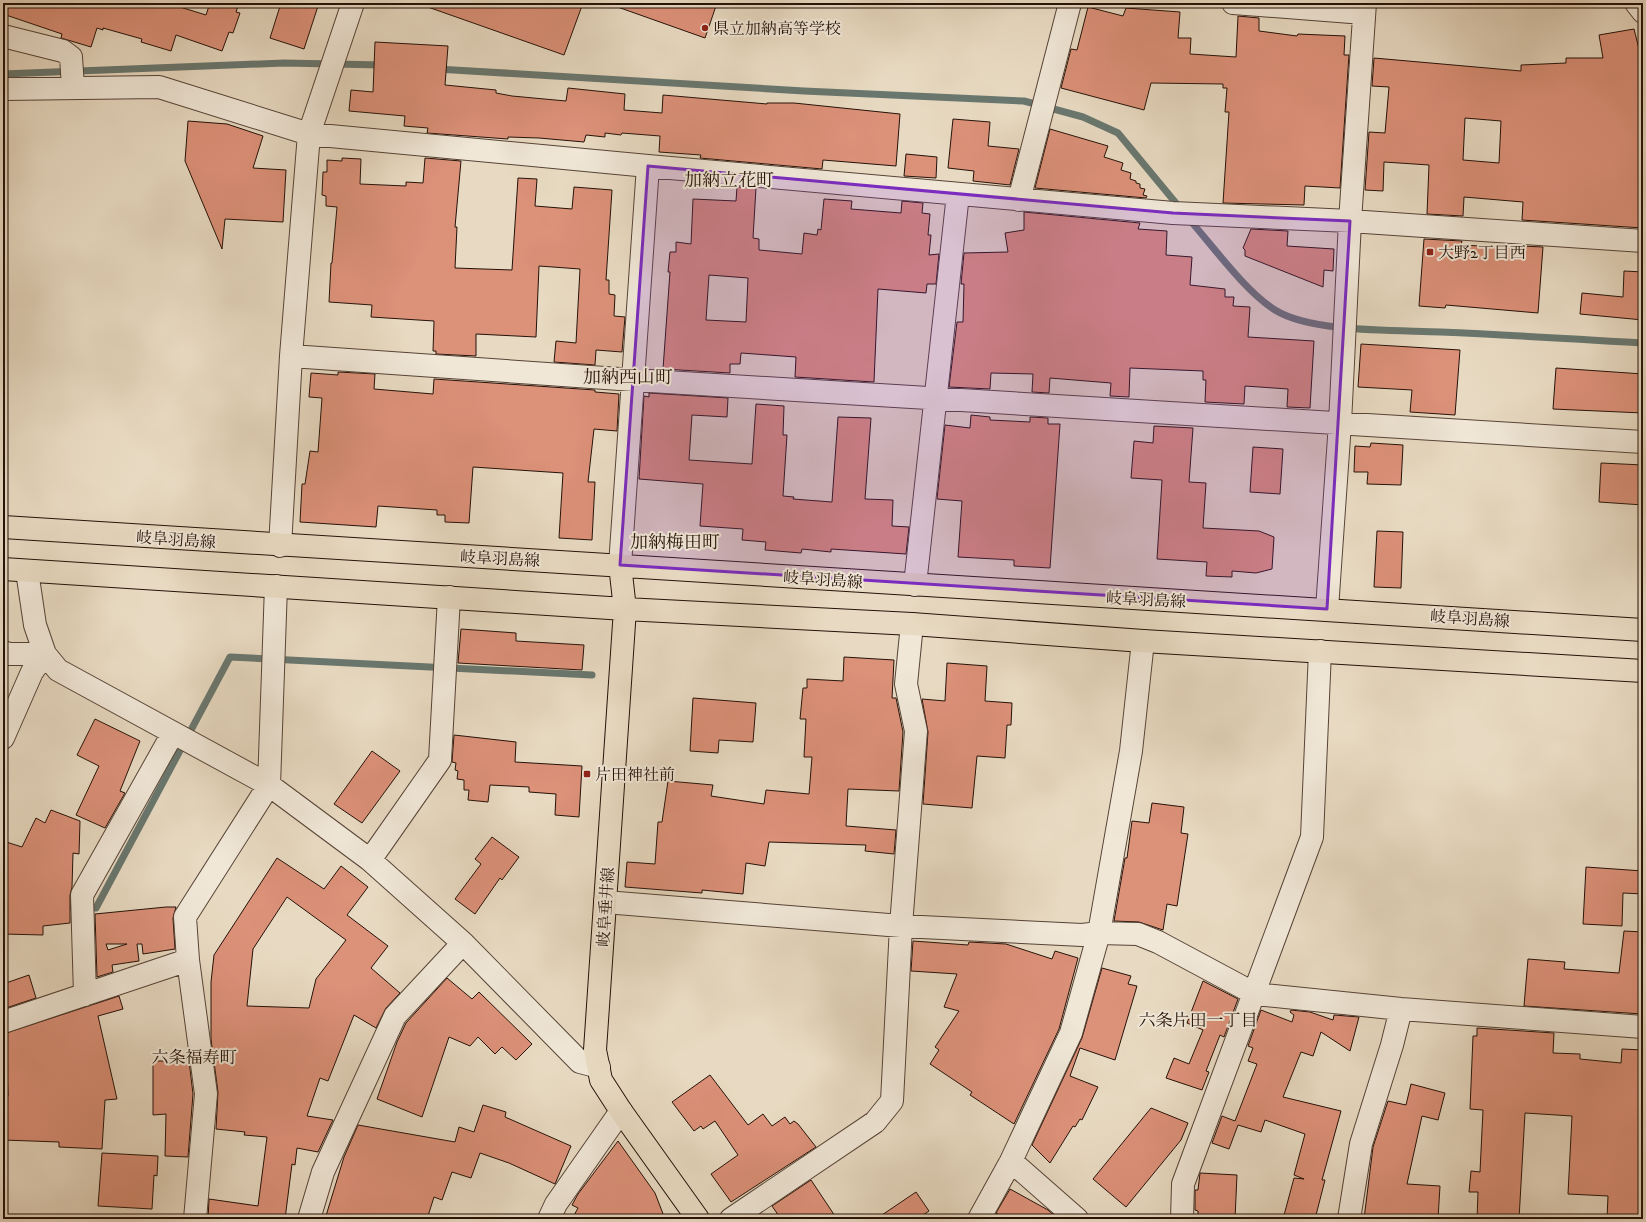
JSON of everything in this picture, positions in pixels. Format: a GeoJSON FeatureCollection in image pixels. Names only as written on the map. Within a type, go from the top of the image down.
{"type":"FeatureCollection","features":[{"type":"Feature","properties":{"kind":"main road","name":"岐阜羽島線"},"geometry":{"type":"LineString","coordinates":[[3,527],[280,546],[620,565],[915,585],[1327,609],[1643,630]]}},
{"type":"Feature","properties":{"kind":"main road","name":"岐阜垂井線"},"geometry":{"type":"LineString","coordinates":[[620,565],[625,609],[595,1050],[601,1080],[621,1111],[698,1219]]}},
{"type":"Feature","properties":{"kind":"main road"},"geometry":{"type":"LineString","coordinates":[[3,569],[27,572],[276,586],[625,609],[912,624],[1143,641],[1643,671]]}},
{"type":"Feature","properties":{"kind":"street"},"geometry":{"type":"LineString","coordinates":[[280,546],[291,356],[309,134],[328,73],[353,3]]}},
{"type":"Feature","properties":{"kind":"street"},"geometry":{"type":"LineString","coordinates":[[1019,200],[1070,3]]}},
{"type":"Feature","properties":{"kind":"street"},"geometry":{"type":"LineString","coordinates":[[1233,3],[1364,8],[1350,221],[1340,422],[1327,609]]}},
{"type":"Feature","properties":{"kind":"street"},"geometry":{"type":"LineString","coordinates":[[1636,3],[1643,12]]}},
{"type":"Feature","properties":{"kind":"street"},"geometry":{"type":"LineString","coordinates":[[3,36],[63,51],[72,74]]}},
{"type":"Feature","properties":{"kind":"street"},"geometry":{"type":"LineString","coordinates":[[3,89],[72,74],[159,87],[309,134],[1173,213],[1350,221],[1643,241]]}},
{"type":"Feature","properties":{"kind":"street"},"geometry":{"type":"LineString","coordinates":[[620,565],[648,166]]}},
{"type":"Feature","properties":{"kind":"street"},"geometry":{"type":"LineString","coordinates":[[915,585],[958,194]]}},
{"type":"Feature","properties":{"kind":"street"},"geometry":{"type":"LineString","coordinates":[[291,356],[634,380],[1340,422],[1643,442]]}},
{"type":"Feature","properties":{"kind":"street"},"geometry":{"type":"LineString","coordinates":[[27,572],[35,626],[45,654],[58,670],[269,785],[370,860],[463,943],[580,1062],[599,1067]]}},
{"type":"Feature","properties":{"kind":"street"},"geometry":{"type":"LineString","coordinates":[[194,1219],[206,1094],[188,960],[185,917],[269,785],[276,586]]}},
{"type":"Feature","properties":{"kind":"street"},"geometry":{"type":"LineString","coordinates":[[370,860],[440,760],[449,597]]}},
{"type":"Feature","properties":{"kind":"street"},"geometry":{"type":"LineString","coordinates":[[731,1219],[875,1122],[892,1101],[901,926],[916,731],[906,684],[912,624]]}},
{"type":"Feature","properties":{"kind":"street"},"geometry":{"type":"LineString","coordinates":[[979,1219],[1011,1160],[1071,1033],[1100,933],[1130,751],[1143,641]]}},
{"type":"Feature","properties":{"kind":"street"},"geometry":{"type":"LineString","coordinates":[[1182,1219],[1183,1184],[1255,994],[1312,837],[1320,651]]}},
{"type":"Feature","properties":{"kind":"street"},"geometry":{"type":"LineString","coordinates":[[3,652],[9,654],[45,654]]}},
{"type":"Feature","properties":{"kind":"street"},"geometry":{"type":"LineString","coordinates":[[3,738],[32,672],[45,654]]}},
{"type":"Feature","properties":{"kind":"street"},"geometry":{"type":"LineString","coordinates":[[84,994],[82,895],[173,733]]}},
{"type":"Feature","properties":{"kind":"street"},"geometry":{"type":"LineString","coordinates":[[605,902],[901,926],[1082,935],[1100,933],[1138,934],[1255,994],[1401,1009],[1643,1027]]}},
{"type":"Feature","properties":{"kind":"street"},"geometry":{"type":"LineString","coordinates":[[309,1219],[323,1172],[395,1016],[463,943]]}},
{"type":"Feature","properties":{"kind":"street"},"geometry":{"type":"LineString","coordinates":[[3,1022],[188,960]]}},
{"type":"Feature","properties":{"kind":"street"},"geometry":{"type":"LineString","coordinates":[[1349,1219],[1361,1144],[1392,1045],[1401,1009]]}},
{"type":"Feature","properties":{"kind":"street"},"geometry":{"type":"LineString","coordinates":[[549,1219],[556,1204],[621,1111]]}},
{"type":"Feature","properties":{"kind":"street"},"geometry":{"type":"LineString","coordinates":[[1011,1160],[1077,1219]]}},
{"type":"Feature","properties":{"kind":"highlighted area"},"geometry":{"type":"Polygon","coordinates":[[[648,166],[1173,213],[1350,221],[1327,609],[620,565],[648,166]]]}},
{"type":"Feature","properties":{"kind":"building"},"geometry":{"type":"Polygon","coordinates":[[[3,3],[167,3],[206,15],[210,3],[239,3],[236,12],[240,13],[233,33],[229,32],[222,51],[176,35],[171,51],[141,42],[142,39],[103,28],[103,30],[97,28],[91,47],[61,38],[62,34],[3,14],[3,3]]]}},
{"type":"Feature","properties":{"kind":"building"},"geometry":{"type":"Polygon","coordinates":[[[281,3],[319,3],[304,49],[270,38],[281,3]]]}},
{"type":"Feature","properties":{"kind":"building"},"geometry":{"type":"Polygon","coordinates":[[[426,3],[583,3],[564,55],[425,6],[426,3]]]}},
{"type":"Feature","properties":{"kind":"building"},"geometry":{"type":"Polygon","coordinates":[[[613,3],[717,3],[705,38],[612,5],[613,3]]]}},
{"type":"Feature","properties":{"kind":"building"},"geometry":{"type":"Polygon","coordinates":[[[1088,7],[1123,16],[1126,8],[1180,12],[1178,38],[1191,38],[1190,54],[1236,57],[1238,16],[1259,18],[1259,31],[1297,36],[1298,34],[1345,36],[1344,55],[1349,55],[1340,188],[1305,186],[1304,205],[1223,203],[1229,112],[1225,112],[1227,88],[1223,88],[1223,84],[1151,83],[1144,110],[1061,88],[1071,49],[1077,50],[1088,7]]]}},
{"type":"Feature","properties":{"kind":"building"},"geometry":{"type":"Polygon","coordinates":[[[1634,29],[1643,65],[1643,228],[1522,220],[1523,202],[1464,197],[1463,216],[1427,214],[1429,165],[1384,162],[1383,191],[1365,190],[1369,132],[1385,133],[1389,87],[1372,86],[1374,58],[1521,71],[1521,65],[1566,63],[1566,58],[1603,58],[1599,35],[1634,29]],[[1465,118],[1463,160],[1499,163],[1501,121],[1465,118]]]}},
{"type":"Feature","properties":{"kind":"building"},"geometry":{"type":"Polygon","coordinates":[[[375,42],[448,46],[445,85],[496,90],[496,93],[512,96],[566,101],[568,88],[625,94],[624,110],[662,113],[663,95],[767,104],[794,103],[900,114],[896,166],[823,160],[822,169],[700,158],[701,155],[659,152],[660,136],[622,133],[621,135],[605,133],[605,137],[586,135],[584,142],[539,138],[508,137],[508,139],[427,133],[428,128],[404,126],[405,116],[349,111],[351,90],[373,92],[375,42]]]}},
{"type":"Feature","properties":{"kind":"building"},"geometry":{"type":"Polygon","coordinates":[[[953,119],[990,122],[988,146],[1019,149],[1010,185],[973,181],[974,171],[948,168],[953,119]]]}},
{"type":"Feature","properties":{"kind":"building"},"geometry":{"type":"Polygon","coordinates":[[[188,121],[227,124],[263,136],[253,168],[286,170],[283,222],[225,219],[222,249],[185,161],[188,121]]]}},
{"type":"Feature","properties":{"kind":"building"},"geometry":{"type":"Polygon","coordinates":[[[1050,129],[1108,146],[1104,157],[1123,163],[1121,170],[1131,173],[1130,179],[1140,184],[1140,188],[1145,189],[1143,195],[1147,196],[1146,198],[1035,188],[1050,129]]]}},
{"type":"Feature","properties":{"kind":"building"},"geometry":{"type":"Polygon","coordinates":[[[906,154],[937,157],[936,178],[904,176],[906,154]]]}},
{"type":"Feature","properties":{"kind":"building"},"geometry":{"type":"Polygon","coordinates":[[[342,158],[361,159],[360,184],[406,186],[406,182],[423,183],[425,158],[461,161],[455,227],[457,227],[455,268],[512,270],[518,178],[537,179],[535,206],[572,209],[574,187],[612,190],[606,280],[609,280],[609,294],[615,295],[614,316],[625,317],[622,352],[596,350],[595,365],[554,362],[556,341],[576,343],[580,269],[539,266],[536,337],[476,334],[476,356],[436,354],[436,351],[433,351],[434,321],[371,317],[372,305],[329,302],[331,263],[337,207],[326,206],[326,196],[322,195],[323,172],[327,172],[327,160],[342,161],[342,158]]]}},
{"type":"Feature","properties":{"kind":"building"},"geometry":{"type":"Polygon","coordinates":[[[737,187],[756,188],[753,238],[759,239],[759,250],[802,254],[804,233],[817,235],[818,229],[821,230],[824,199],[852,201],[851,209],[901,213],[902,201],[923,203],[922,213],[930,214],[928,235],[931,235],[929,255],[939,254],[936,284],[927,284],[926,293],[878,289],[874,382],[795,377],[796,357],[741,353],[740,364],[730,364],[730,373],[663,369],[670,252],[676,252],[676,242],[691,244],[693,199],[736,201],[737,187]],[[709,275],[706,320],[746,322],[748,278],[709,275]]]}},
{"type":"Feature","properties":{"kind":"building"},"geometry":{"type":"Polygon","coordinates":[[[1024,212],[1140,223],[1138,229],[1167,231],[1166,255],[1192,257],[1190,285],[1225,289],[1225,297],[1234,297],[1233,306],[1250,307],[1248,337],[1314,341],[1310,408],[1287,407],[1288,389],[1245,386],[1244,404],[1205,402],[1206,380],[1203,380],[1203,371],[1130,368],[1129,397],[1110,396],[1111,383],[1050,378],[1049,393],[1032,392],[1033,374],[991,373],[990,389],[949,387],[957,322],[963,322],[964,284],[961,284],[964,253],[1008,252],[1005,233],[1024,230],[1024,212]]]}},
{"type":"Feature","properties":{"kind":"building"},"geometry":{"type":"Polygon","coordinates":[[[1251,229],[1288,231],[1287,246],[1334,249],[1333,271],[1324,270],[1323,287],[1245,256],[1245,250],[1243,248],[1251,229]]]}},
{"type":"Feature","properties":{"kind":"building"},"geometry":{"type":"Polygon","coordinates":[[[1424,239],[1462,241],[1461,245],[1543,247],[1538,313],[1446,305],[1445,308],[1419,306],[1424,239]]]}},
{"type":"Feature","properties":{"kind":"building"},"geometry":{"type":"Polygon","coordinates":[[[1624,271],[1643,272],[1643,320],[1580,314],[1582,293],[1623,297],[1624,271]]]}},
{"type":"Feature","properties":{"kind":"building"},"geometry":{"type":"Polygon","coordinates":[[[1361,344],[1460,350],[1455,415],[1410,412],[1412,390],[1358,387],[1361,344]]]}},
{"type":"Feature","properties":{"kind":"building"},"geometry":{"type":"Polygon","coordinates":[[[1556,368],[1643,374],[1643,413],[1553,409],[1556,368]]]}},
{"type":"Feature","properties":{"kind":"building"},"geometry":{"type":"Polygon","coordinates":[[[338,372],[375,374],[374,389],[433,394],[434,379],[595,390],[595,392],[619,394],[617,431],[594,429],[588,482],[595,482],[592,540],[559,538],[563,473],[473,467],[469,523],[445,522],[445,515],[437,515],[437,510],[378,506],[376,527],[300,522],[302,484],[305,484],[310,451],[318,452],[322,398],[309,397],[311,373],[338,375],[338,372]]]}},
{"type":"Feature","properties":{"kind":"building"},"geometry":{"type":"Polygon","coordinates":[[[649,393],[728,398],[727,417],[692,415],[689,460],[752,464],[756,404],[784,406],[783,435],[787,435],[783,496],[794,497],[793,499],[832,502],[838,417],[871,418],[865,499],[893,500],[892,526],[909,527],[906,554],[831,549],[831,552],[802,549],[801,553],[765,550],[766,542],[742,540],[743,529],[700,526],[703,484],[639,479],[644,396],[649,397],[649,393]]]}},
{"type":"Feature","properties":{"kind":"building"},"geometry":{"type":"Polygon","coordinates":[[[971,415],[990,417],[990,420],[1030,422],[1030,417],[1048,418],[1048,424],[1060,424],[1050,568],[1014,566],[1014,560],[958,557],[962,501],[937,499],[945,425],[970,428],[971,415]]]}},
{"type":"Feature","properties":{"kind":"building"},"geometry":{"type":"Polygon","coordinates":[[[1154,426],[1193,428],[1189,482],[1206,483],[1203,528],[1259,531],[1274,537],[1272,569],[1256,573],[1232,571],[1232,577],[1206,576],[1207,562],[1157,559],[1162,480],[1131,478],[1134,441],[1153,443],[1154,426]]]}},
{"type":"Feature","properties":{"kind":"building"},"geometry":{"type":"Polygon","coordinates":[[[1371,443],[1403,445],[1401,485],[1367,484],[1368,472],[1354,472],[1355,446],[1370,447],[1371,443]]]}},
{"type":"Feature","properties":{"kind":"building"},"geometry":{"type":"Polygon","coordinates":[[[1253,447],[1283,449],[1280,494],[1250,492],[1253,447]]]}},
{"type":"Feature","properties":{"kind":"building"},"geometry":{"type":"Polygon","coordinates":[[[1601,463],[1643,465],[1643,505],[1599,502],[1601,463]]]}},
{"type":"Feature","properties":{"kind":"building"},"geometry":{"type":"Polygon","coordinates":[[[1377,531],[1403,532],[1401,588],[1374,587],[1377,531]]]}},
{"type":"Feature","properties":{"kind":"building"},"geometry":{"type":"Polygon","coordinates":[[[461,629],[516,633],[516,641],[584,645],[582,670],[458,663],[461,629]]]}},
{"type":"Feature","properties":{"kind":"building"},"geometry":{"type":"Polygon","coordinates":[[[844,657],[894,660],[892,698],[896,698],[903,732],[899,791],[848,789],[846,826],[896,830],[894,854],[865,851],[866,845],[769,842],[765,866],[746,863],[743,894],[702,890],[702,893],[625,887],[627,862],[655,864],[658,822],[662,822],[668,781],[713,785],[711,796],[764,804],[766,790],[809,794],[812,757],[804,757],[806,719],[800,719],[803,688],[807,688],[807,679],[843,681],[844,657]]]}},
{"type":"Feature","properties":{"kind":"building"},"geometry":{"type":"Polygon","coordinates":[[[947,663],[987,666],[985,701],[1012,703],[1011,725],[1007,725],[1005,758],[977,756],[972,808],[923,804],[928,732],[922,699],[945,701],[947,663]]]}},
{"type":"Feature","properties":{"kind":"building"},"geometry":{"type":"Polygon","coordinates":[[[693,698],[756,703],[753,742],[719,740],[718,753],[690,751],[693,698]]]}},
{"type":"Feature","properties":{"kind":"building"},"geometry":{"type":"Polygon","coordinates":[[[95,719],[140,741],[120,791],[125,793],[105,828],[76,815],[99,766],[77,755],[95,719]]]}},
{"type":"Feature","properties":{"kind":"building"},"geometry":{"type":"Polygon","coordinates":[[[454,735],[516,742],[515,762],[582,766],[579,817],[555,815],[556,794],[529,792],[529,787],[490,785],[488,802],[468,800],[469,790],[464,790],[464,780],[457,779],[458,771],[455,770],[456,763],[452,762],[454,735]]]}},
{"type":"Feature","properties":{"kind":"building"},"geometry":{"type":"Polygon","coordinates":[[[372,751],[400,771],[362,823],[334,804],[372,751]]]}},
{"type":"Feature","properties":{"kind":"building"},"geometry":{"type":"Polygon","coordinates":[[[1152,803],[1184,807],[1181,833],[1188,834],[1177,906],[1167,904],[1163,930],[1139,922],[1114,921],[1125,858],[1127,858],[1132,821],[1149,823],[1152,803]]]}},
{"type":"Feature","properties":{"kind":"building"},"geometry":{"type":"Polygon","coordinates":[[[51,810],[80,821],[79,854],[73,853],[70,923],[43,926],[43,935],[3,934],[3,841],[22,847],[36,818],[45,823],[51,810]]]}},
{"type":"Feature","properties":{"kind":"building"},"geometry":{"type":"Polygon","coordinates":[[[492,837],[519,857],[502,880],[500,878],[475,914],[455,899],[481,864],[475,859],[492,837]]]}},
{"type":"Feature","properties":{"kind":"building"},"geometry":{"type":"Polygon","coordinates":[[[277,858],[324,889],[341,866],[368,887],[347,915],[388,946],[371,968],[400,993],[386,1008],[376,1028],[354,1015],[328,1081],[320,1078],[307,1116],[333,1120],[318,1152],[297,1148],[295,1165],[292,1164],[285,1219],[208,1219],[209,1199],[258,1206],[267,1137],[244,1135],[245,1132],[216,1129],[218,1092],[211,1039],[211,982],[214,955],[277,858]],[[287,897],[253,949],[247,1006],[309,1008],[316,979],[346,940],[287,897]]]}},
{"type":"Feature","properties":{"kind":"building"},"geometry":{"type":"Polygon","coordinates":[[[1586,867],[1643,871],[1643,894],[1623,893],[1622,926],[1583,924],[1586,867]]]}},
{"type":"Feature","properties":{"kind":"building"},"geometry":{"type":"Polygon","coordinates":[[[176,907],[173,918],[175,949],[143,954],[142,944],[137,944],[139,961],[112,965],[113,972],[97,977],[95,914],[176,907]],[[106,944],[108,950],[127,944],[106,944]]]}},
{"type":"Feature","properties":{"kind":"building"},"geometry":{"type":"Polygon","coordinates":[[[1624,931],[1643,932],[1642,1014],[1524,1006],[1528,959],[1565,962],[1564,969],[1619,973],[1624,931]]]}},
{"type":"Feature","properties":{"kind":"building"},"geometry":{"type":"Polygon","coordinates":[[[913,941],[968,945],[969,942],[1006,944],[1052,959],[1055,951],[1078,958],[1059,1029],[1014,1124],[970,1095],[972,1092],[930,1064],[939,1050],[935,1047],[959,1011],[944,1007],[957,974],[911,971],[913,941]]]}},
{"type":"Feature","properties":{"kind":"building"},"geometry":{"type":"Polygon","coordinates":[[[1102,968],[1131,976],[1128,984],[1137,986],[1115,1060],[1080,1048],[1070,1076],[1098,1087],[1082,1120],[1080,1119],[1075,1127],[1073,1126],[1050,1163],[1032,1145],[1082,1038],[1102,968]]]}},
{"type":"Feature","properties":{"kind":"building"},"geometry":{"type":"Polygon","coordinates":[[[29,975],[36,998],[3,1009],[3,984],[29,975]]]}},
{"type":"Feature","properties":{"kind":"building"},"geometry":{"type":"Polygon","coordinates":[[[447,978],[472,999],[479,992],[532,1044],[516,1060],[502,1047],[495,1054],[478,1037],[470,1046],[449,1037],[422,1117],[377,1099],[397,1042],[406,1023],[447,978]]]}},
{"type":"Feature","properties":{"kind":"building"},"geometry":{"type":"Polygon","coordinates":[[[1203,981],[1238,999],[1224,1037],[1220,1035],[1206,1071],[1209,1072],[1202,1090],[1166,1078],[1174,1058],[1189,1064],[1203,1030],[1187,1023],[1203,981]]]}},
{"type":"Feature","properties":{"kind":"building"},"geometry":{"type":"Polygon","coordinates":[[[119,996],[123,1009],[98,1016],[117,1099],[105,1100],[102,1149],[59,1147],[59,1142],[3,1140],[3,1097],[8,1096],[6,1042],[3,1043],[3,1034],[119,996]]]}},
{"type":"Feature","properties":{"kind":"building"},"geometry":{"type":"Polygon","coordinates":[[[1261,1010],[1292,1022],[1294,1015],[1290,1012],[1291,1010],[1310,1012],[1333,1020],[1334,1015],[1359,1017],[1350,1051],[1321,1032],[1313,1056],[1301,1052],[1283,1097],[1341,1111],[1322,1180],[1325,1180],[1315,1219],[1283,1219],[1294,1178],[1304,1179],[1294,1175],[1305,1134],[1265,1120],[1261,1132],[1238,1125],[1229,1149],[1212,1143],[1222,1116],[1235,1121],[1257,1064],[1248,1061],[1253,1048],[1248,1046],[1261,1010]]]}},
{"type":"Feature","properties":{"kind":"building"},"geometry":{"type":"Polygon","coordinates":[[[1477,1028],[1554,1033],[1553,1053],[1580,1054],[1580,1059],[1621,1063],[1622,1049],[1642,1050],[1643,1219],[1607,1219],[1608,1196],[1568,1194],[1572,1116],[1525,1113],[1519,1219],[1477,1219],[1478,1192],[1469,1192],[1471,1171],[1480,1172],[1483,1110],[1470,1109],[1473,1036],[1477,1036],[1477,1028]]]}},
{"type":"Feature","properties":{"kind":"building"},"geometry":{"type":"Polygon","coordinates":[[[153,1061],[189,1061],[193,1094],[188,1157],[165,1156],[166,1114],[153,1115],[153,1061]]]}},
{"type":"Feature","properties":{"kind":"building"},"geometry":{"type":"Polygon","coordinates":[[[710,1075],[748,1125],[763,1114],[772,1126],[785,1117],[790,1124],[794,1121],[798,1124],[816,1147],[731,1202],[711,1174],[738,1155],[715,1121],[703,1129],[701,1126],[694,1131],[672,1102],[710,1075]]]}},
{"type":"Feature","properties":{"kind":"building"},"geometry":{"type":"Polygon","coordinates":[[[1411,1084],[1445,1093],[1438,1120],[1422,1116],[1407,1184],[1440,1186],[1438,1219],[1364,1219],[1373,1147],[1388,1101],[1406,1105],[1411,1084]]]}},
{"type":"Feature","properties":{"kind":"building"},"geometry":{"type":"Polygon","coordinates":[[[483,1105],[506,1112],[505,1117],[571,1146],[555,1184],[509,1163],[480,1153],[471,1178],[452,1172],[442,1200],[434,1197],[427,1219],[325,1219],[344,1157],[358,1125],[455,1142],[459,1127],[474,1132],[483,1105]]]}},
{"type":"Feature","properties":{"kind":"building"},"geometry":{"type":"Polygon","coordinates":[[[1151,1108],[1188,1123],[1181,1140],[1126,1207],[1093,1179],[1151,1108]]]}},
{"type":"Feature","properties":{"kind":"building"},"geometry":{"type":"Polygon","coordinates":[[[618,1141],[655,1193],[665,1219],[572,1219],[578,1208],[572,1205],[578,1194],[618,1141]]]}},
{"type":"Feature","properties":{"kind":"building"},"geometry":{"type":"Polygon","coordinates":[[[102,1153],[158,1156],[157,1176],[154,1175],[152,1209],[98,1206],[102,1153]]]}},
{"type":"Feature","properties":{"kind":"building"},"geometry":{"type":"Polygon","coordinates":[[[1200,1173],[1237,1175],[1235,1219],[1198,1219],[1198,1211],[1195,1210],[1195,1190],[1198,1190],[1200,1173]]]}},
{"type":"Feature","properties":{"kind":"building"},"geometry":{"type":"Polygon","coordinates":[[[811,1180],[837,1219],[781,1219],[772,1206],[811,1180]]]}},
{"type":"Feature","properties":{"kind":"building"},"geometry":{"type":"Polygon","coordinates":[[[1010,1189],[1048,1210],[1058,1219],[1007,1219],[996,1213],[1010,1189]]]}},
{"type":"Feature","properties":{"kind":"building"},"geometry":{"type":"Polygon","coordinates":[[[916,1192],[929,1211],[917,1219],[876,1219],[916,1192]]]}},
{"type":"Feature","properties":{"kind":"waterway"},"geometry":{"type":"LineString","coordinates":[[3,74],[284,63],[383,65]]}},
{"type":"Feature","properties":{"kind":"waterway"},"geometry":{"type":"LineString","coordinates":[[437,69],[804,91],[1024,101],[1083,117],[1118,133],[1180,208]]}},
{"type":"Feature","properties":{"kind":"waterway"},"geometry":{"type":"LineString","coordinates":[[1188,218],[1229,267],[1264,302],[1275,310],[1310,323],[1355,329],[1466,333],[1643,343]]}},
{"type":"Feature","properties":{"kind":"waterway"},"geometry":{"type":"LineString","coordinates":[[61,907],[96,908],[230,657],[592,675]]}},
{"type":"Feature","properties":{"kind":"place","name":"県立加納高等学校"},"geometry":{"type":"Point","coordinates":[705,28]}},
{"type":"Feature","properties":{"kind":"place","name":"大野2丁目西"},"geometry":{"type":"Point","coordinates":[1430,252]}},
{"type":"Feature","properties":{"kind":"place","name":"片田神社前"},"geometry":{"type":"Point","coordinates":[587,774]}},
{"type":"Feature","properties":{"kind":"district","name":"加納立花町"},"geometry":{"type":"Point","coordinates":[729,180]}},
{"type":"Feature","properties":{"kind":"district","name":"加納西山町"},"geometry":{"type":"Point","coordinates":[628,377]}},
{"type":"Feature","properties":{"kind":"district","name":"加納梅田町"},"geometry":{"type":"Point","coordinates":[675,542]}},
{"type":"Feature","properties":{"kind":"district","name":"六条片田一丁目"},"geometry":{"type":"Point","coordinates":[1198,1020]}},
{"type":"Feature","properties":{"kind":"district","name":"六条福寿町"},"geometry":{"type":"Point","coordinates":[194,1057]}}]}
